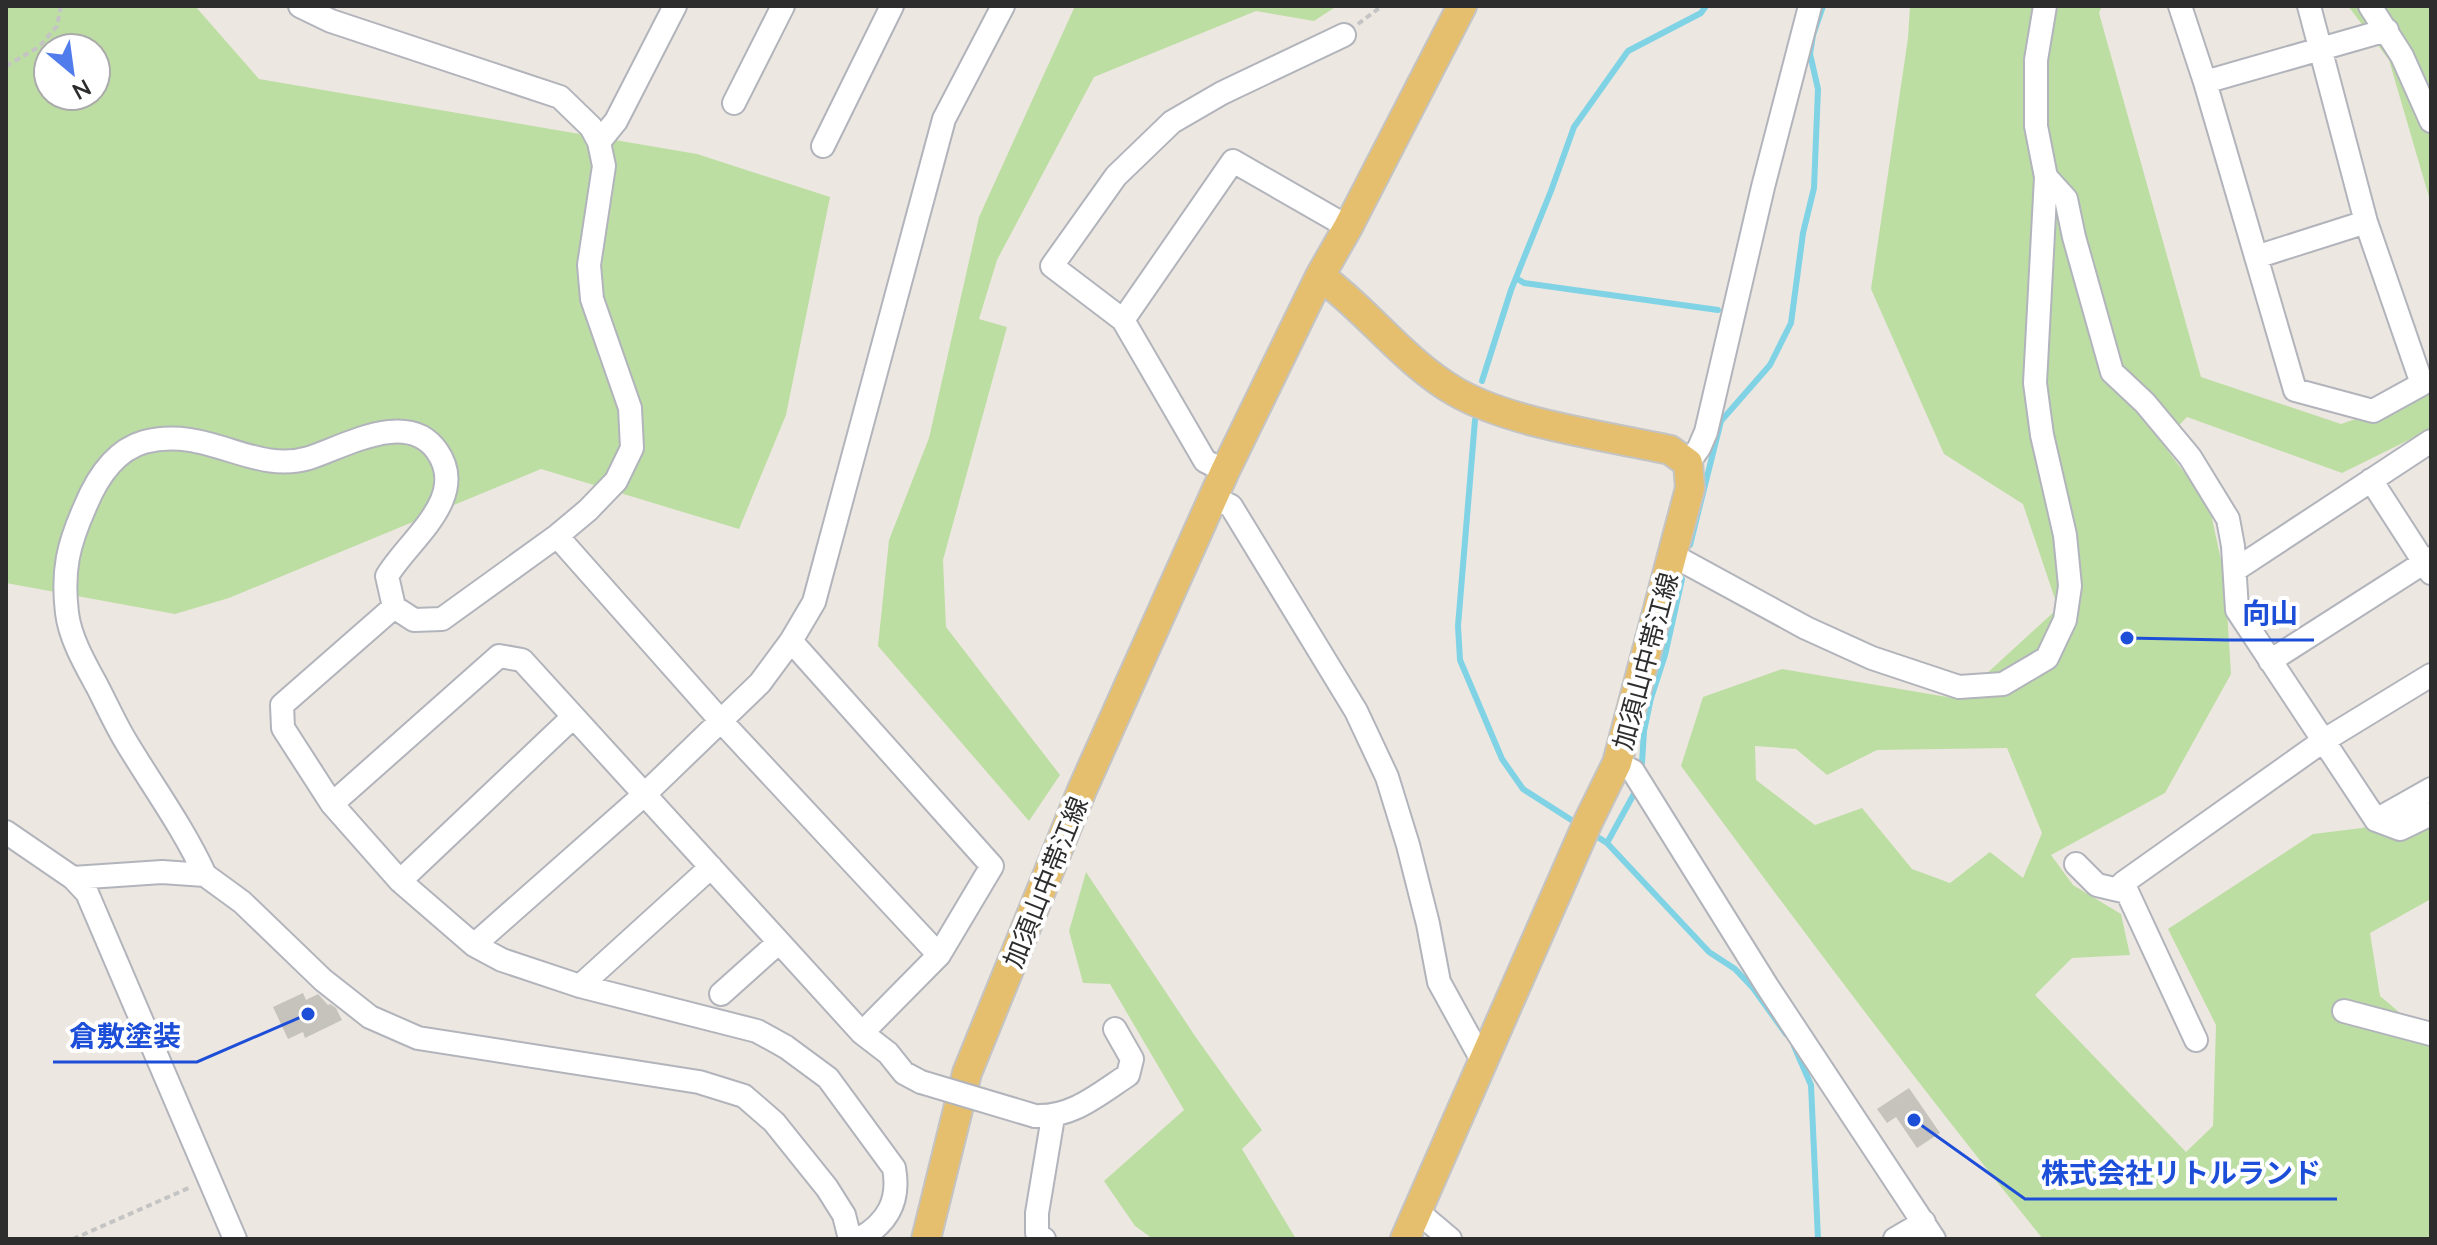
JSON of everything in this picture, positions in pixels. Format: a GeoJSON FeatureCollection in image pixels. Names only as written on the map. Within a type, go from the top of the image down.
{"type":"FeatureCollection","features":[{"type":"Feature","properties":{"kind":"main road","name":"加須山中帯江線"},"geometry":{"type":"LineString","coordinates":[[926,1239],[967,1073],[1082,790],[1225,471],[1320,276],[1462,6]]}},
{"type":"Feature","properties":{"kind":"main road"},"geometry":{"type":"LineString","coordinates":[[1320,276],[1412,360],[1457,392],[1515,416],[1670,450],[1688,463]]}},
{"type":"Feature","properties":{"kind":"main road","name":"加須山中帯江線"},"geometry":{"type":"LineString","coordinates":[[1405,1239],[1617,763],[1674,556],[1690,488],[1688,463]]}},
{"type":"Feature","properties":{"kind":"street"},"geometry":{"type":"LineString","coordinates":[[300,6],[331,21],[560,97],[591,127],[599,142],[604,166],[589,265],[592,299],[630,408],[632,448],[616,481],[557,536],[442,619],[414,620],[394,607],[387,576],[434,518],[444,495],[446,472],[438,452],[423,435],[396,431],[305,459],[276,463],[195,439],[167,437],[140,443],[110,463],[93,488],[70,541],[65,581],[67,617],[87,668],[119,728],[195,852],[205,875],[242,902],[323,980],[370,1017],[418,1038],[699,1082],[744,1096],[774,1122],[827,1188],[844,1215],[850,1239]]}},
{"type":"Feature","properties":{"kind":"street"},"geometry":{"type":"LineString","coordinates":[[599,142],[616,121],[675,6]]}},
{"type":"Feature","properties":{"kind":"street"},"geometry":{"type":"LineString","coordinates":[[734,103],[783,6]]}},
{"type":"Feature","properties":{"kind":"street"},"geometry":{"type":"LineString","coordinates":[[823,146],[892,6]]}},
{"type":"Feature","properties":{"kind":"street"},"geometry":{"type":"LineString","coordinates":[[474,945],[645,794],[760,683],[791,641],[814,602],[944,119],[1003,6]]}},
{"type":"Feature","properties":{"kind":"street"},"geometry":{"type":"LineString","coordinates":[[1688,463],[1706,432],[1763,187],[1810,6]]}},
{"type":"Feature","properties":{"kind":"street"},"geometry":{"type":"LineString","coordinates":[[1674,556],[1806,628],[1872,658],[1959,687],[2003,684],[2047,658],[2065,620],[2070,586],[2065,535],[2042,435],[2035,383],[2046,177],[2036,126],[2036,60],[2045,6]]}},
{"type":"Feature","properties":{"kind":"street"},"geometry":{"type":"LineString","coordinates":[[2180,6],[2295,390],[2373,411],[2422,384],[2366,222],[2309,6]]}},
{"type":"Feature","properties":{"kind":"street"},"geometry":{"type":"LineString","coordinates":[[2370,6],[2387,30],[2431,121]]}},
{"type":"Feature","properties":{"kind":"street"},"geometry":{"type":"LineString","coordinates":[[2205,82],[2387,30]]}},
{"type":"Feature","properties":{"kind":"street"},"geometry":{"type":"LineString","coordinates":[[1225,471],[1205,461],[1123,320],[1052,266],[1116,176],[1172,122],[1222,93],[1344,35]]}},
{"type":"Feature","properties":{"kind":"street"},"geometry":{"type":"LineString","coordinates":[[1123,320],[1233,161],[1348,227]]}},
{"type":"Feature","properties":{"kind":"street"},"geometry":{"type":"LineString","coordinates":[[2046,177],[2066,199],[2112,372],[2145,403],[2198,469],[2228,519],[2237,610],[2376,820],[2400,829],[2431,814]]}},
{"type":"Feature","properties":{"kind":"street"},"geometry":{"type":"LineString","coordinates":[[2256,257],[2366,222]]}},
{"type":"Feature","properties":{"kind":"street"},"geometry":{"type":"LineString","coordinates":[[2235,570],[2431,441]]}},
{"type":"Feature","properties":{"kind":"street"},"geometry":{"type":"LineString","coordinates":[[2270,661],[2429,564],[2371,480]]}},
{"type":"Feature","properties":{"kind":"street"},"geometry":{"type":"LineString","coordinates":[[1214,498],[1231,506],[1356,711],[1387,777],[1408,845],[1439,982],[1483,1062]]}},
{"type":"Feature","properties":{"kind":"street"},"geometry":{"type":"LineString","coordinates":[[557,536],[721,721],[939,955]]}},
{"type":"Feature","properties":{"kind":"street"},"geometry":{"type":"LineString","coordinates":[[394,607],[282,705],[283,728],[332,804],[400,881],[474,945],[502,960],[580,986],[757,1031],[786,1047],[828,1078],[894,1168],[896,1177],[892,1206],[873,1232],[859,1239]]}},
{"type":"Feature","properties":{"kind":"street"},"geometry":{"type":"LineString","coordinates":[[791,641],[992,866],[939,955],[862,1033]]}},
{"type":"Feature","properties":{"kind":"street"},"geometry":{"type":"LineString","coordinates":[[332,804],[499,656],[522,660],[862,1033],[888,1053],[904,1073],[921,1082],[1044,1116],[1086,1103],[1128,1075],[1132,1059],[1115,1029]]}},
{"type":"Feature","properties":{"kind":"street"},"geometry":{"type":"LineString","coordinates":[[2196,1040],[2123,883],[2323,741],[2431,675]]}},
{"type":"Feature","properties":{"kind":"street"},"geometry":{"type":"LineString","coordinates":[[400,881],[573,717]]}},
{"type":"Feature","properties":{"kind":"street"},"geometry":{"type":"LineString","coordinates":[[1617,763],[1633,771],[1767,986],[1929,1230],[1895,1239]]}},
{"type":"Feature","properties":{"kind":"street"},"geometry":{"type":"LineString","coordinates":[[2376,820],[2431,789]]}},
{"type":"Feature","properties":{"kind":"street"},"geometry":{"type":"LineString","coordinates":[[6,832],[73,878],[87,893],[235,1239]]}},
{"type":"Feature","properties":{"kind":"street"},"geometry":{"type":"LineString","coordinates":[[2076,864],[2097,885],[2127,892]]}},
{"type":"Feature","properties":{"kind":"street"},"geometry":{"type":"LineString","coordinates":[[580,986],[711,867]]}},
{"type":"Feature","properties":{"kind":"street"},"geometry":{"type":"LineString","coordinates":[[73,878],[162,872],[205,875]]}},
{"type":"Feature","properties":{"kind":"street"},"geometry":{"type":"LineString","coordinates":[[721,994],[779,942]]}},
{"type":"Feature","properties":{"kind":"street"},"geometry":{"type":"LineString","coordinates":[[2344,1011],[2431,1034]]}},
{"type":"Feature","properties":{"kind":"street"},"geometry":{"type":"LineString","coordinates":[[1044,1116],[1037,1213],[1037,1233],[1044,1239]]}},
{"type":"Feature","properties":{"kind":"street"},"geometry":{"type":"LineString","coordinates":[[1418,1212],[1450,1239]]}},
{"type":"Feature","properties":{"kind":"path"},"geometry":{"type":"LineString","coordinates":[[6,66],[39,47],[57,26],[61,6]]}},
{"type":"Feature","properties":{"kind":"path"},"geometry":{"type":"LineString","coordinates":[[1344,35],[1382,6]]}},
{"type":"Feature","properties":{"kind":"path"},"geometry":{"type":"LineString","coordinates":[[73,1239],[209,1179]]}},
{"type":"Feature","properties":{"kind":"green space"},"geometry":{"type":"Polygon","coordinates":[[[6,6],[195,6],[259,79],[697,154],[830,197],[786,415],[739,529],[541,469],[229,598],[175,614],[6,583],[6,6]]]}},
{"type":"Feature","properties":{"kind":"green space"},"geometry":{"type":"Polygon","coordinates":[[[1075,6],[1337,6],[1314,21],[1256,11],[1094,77],[997,260],[979,319],[1007,327],[943,560],[946,627],[1060,775],[1029,821],[878,646],[889,540],[929,438],[979,217],[1075,6]]]}},
{"type":"Feature","properties":{"kind":"green space"},"geometry":{"type":"Polygon","coordinates":[[[1910,6],[2102,6],[2099,13],[2201,377],[2341,424],[2431,393],[2431,429],[2342,473],[2187,417],[2162,443],[2209,505],[2225,578],[2231,674],[2165,793],[2051,855],[2073,885],[2121,914],[2130,955],[2072,958],[2035,995],[2186,1152],[2213,1126],[2216,1025],[2168,929],[2313,834],[2362,828],[2403,814],[2431,797],[2431,899],[2370,933],[2380,996],[2431,1039],[2431,1239],[2043,1239],[1859,1005],[1681,766],[1703,697],[1782,669],[1959,699],[2058,608],[2023,504],[1944,454],[1871,289],[1910,6]],[[1755,746],[1756,780],[1815,825],[1862,808],[1912,869],[1950,883],[1990,852],[2023,878],[2042,833],[2007,748],[1877,750],[1827,775],[1796,749],[1755,746]]]}},
{"type":"Feature","properties":{"kind":"green space"},"geometry":{"type":"Polygon","coordinates":[[[2348,6],[2431,6],[2431,204],[2389,60],[2348,6]]]}},
{"type":"Feature","properties":{"kind":"green space"},"geometry":{"type":"Polygon","coordinates":[[[1086,872],[1262,1130],[1242,1149],[1296,1239],[1153,1239],[1135,1226],[1104,1181],[1184,1110],[1110,984],[1083,983],[1069,931],[1086,872]]]}},
{"type":"Feature","properties":{"kind":"building"},"geometry":{"type":"Polygon","coordinates":[[[303,993],[306,1000],[318,994],[328,1005],[336,1008],[342,1020],[305,1038],[303,1032],[288,1039],[273,1007],[303,993]]]}},
{"type":"Feature","properties":{"kind":"building"},"geometry":{"type":"Polygon","coordinates":[[[1909,1088],[1940,1133],[1917,1148],[1896,1117],[1887,1123],[1877,1109],[1909,1088]]]}},
{"type":"Feature","properties":{"kind":"waterway"},"geometry":{"type":"LineString","coordinates":[[1482,381],[1511,290],[1574,127],[1628,51],[1701,13],[1706,6]]}},
{"type":"Feature","properties":{"kind":"waterway"},"geometry":{"type":"LineString","coordinates":[[1690,545],[1721,421],[1770,365],[1791,323],[1803,233],[1814,188],[1818,89],[1810,54],[1823,6]]}},
{"type":"Feature","properties":{"kind":"waterway"},"geometry":{"type":"LineString","coordinates":[[1516,278],[1524,283],[1718,310]]}},
{"type":"Feature","properties":{"kind":"waterway"},"geometry":{"type":"LineString","coordinates":[[1475,420],[1458,626],[1460,660],[1502,759],[1523,789],[1573,821]]}},
{"type":"Feature","properties":{"kind":"waterway"},"geometry":{"type":"LineString","coordinates":[[1642,763],[1644,731],[1651,698],[1665,655],[1682,579]]}},
{"type":"Feature","properties":{"kind":"waterway"},"geometry":{"type":"LineString","coordinates":[[1607,843],[1635,792]]}},
{"type":"Feature","properties":{"kind":"waterway"},"geometry":{"type":"LineString","coordinates":[[1596,836],[1607,843],[1709,952],[1735,969],[1753,988],[1786,1034]]}},
{"type":"Feature","properties":{"kind":"waterway"},"geometry":{"type":"LineString","coordinates":[[1794,1046],[1811,1085],[1818,1239]]}},
{"type":"Feature","properties":{"kind":"place","name":"向山"},"geometry":{"type":"Point","coordinates":[2127,638]}},
{"type":"Feature","properties":{"kind":"place","name":"倉敷塗装"},"geometry":{"type":"Point","coordinates":[308,1014]}},
{"type":"Feature","properties":{"kind":"place","name":"株式会社リトルランド"},"geometry":{"type":"Point","coordinates":[1914,1120]}}]}
